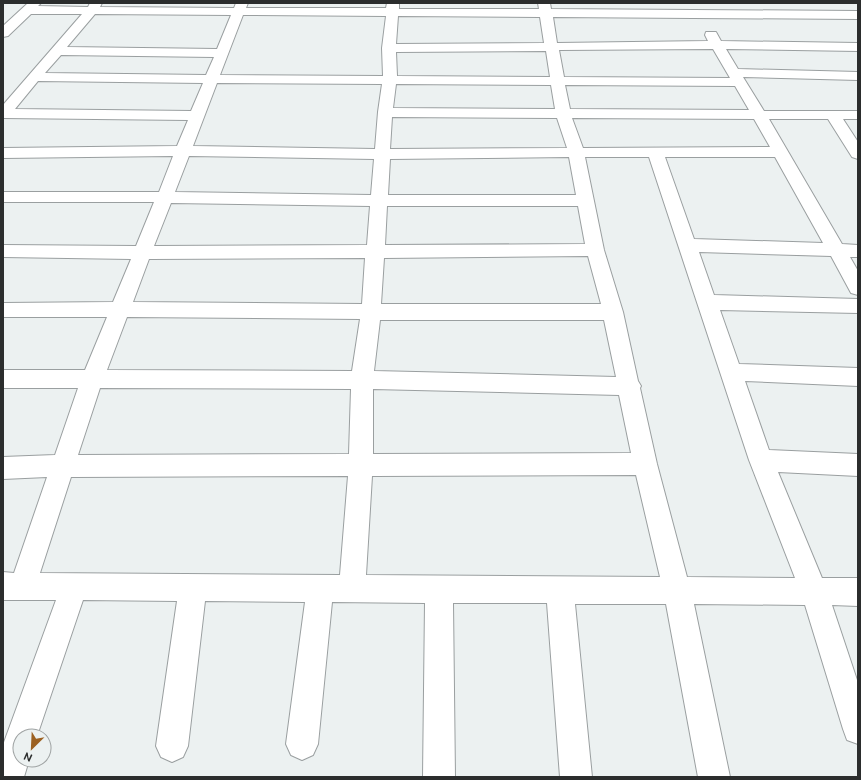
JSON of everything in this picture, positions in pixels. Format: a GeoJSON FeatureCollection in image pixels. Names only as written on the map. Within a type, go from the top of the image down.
{"type":"FeatureCollection","features":[{"type":"Feature","properties":{"kind":"street"},"geometry":{"type":"LineString","coordinates":[[854,3],[858,8]]}},
{"type":"Feature","properties":{"kind":"street"},"geometry":{"type":"LineString","coordinates":[[3,33],[31,7],[695,9],[858,15]]}},
{"type":"Feature","properties":{"kind":"street"},"geometry":{"type":"LineString","coordinates":[[3,113],[94,7]]}},
{"type":"Feature","properties":{"kind":"street"},"geometry":{"type":"LineString","coordinates":[[240,7],[92,380],[62,466],[13,586],[858,592]]}},
{"type":"Feature","properties":{"kind":"street"},"geometry":{"type":"LineString","coordinates":[[352,588],[361,465],[362,380],[371,312],[385,112],[390,79],[389,48],[392,8]]}},
{"type":"Feature","properties":{"kind":"street"},"geometry":{"type":"LineString","coordinates":[[545,8],[563,112],[576,152],[584,200],[595,250],[630,386],[645,464],[677,590],[714,777]]}},
{"type":"Feature","properties":{"kind":"street"},"geometry":{"type":"LineString","coordinates":[[695,9],[759,115],[858,288]]}},
{"type":"Feature","properties":{"kind":"street"},"geometry":{"type":"LineString","coordinates":[[389,48],[716,45],[858,47]]}},
{"type":"Feature","properties":{"kind":"street"},"geometry":{"type":"LineString","coordinates":[[57,51],[221,53]]}},
{"type":"Feature","properties":{"kind":"street"},"geometry":{"type":"LineString","coordinates":[[34,77],[210,80],[390,79],[558,81],[858,76]]}},
{"type":"Feature","properties":{"kind":"street"},"geometry":{"type":"LineString","coordinates":[[385,112],[858,115]]}},
{"type":"Feature","properties":{"kind":"street"},"geometry":{"type":"LineString","coordinates":[[3,113],[196,116]]}},
{"type":"Feature","properties":{"kind":"street"},"geometry":{"type":"LineString","coordinates":[[833,116],[858,154]]}},
{"type":"Feature","properties":{"kind":"street"},"geometry":{"type":"LineString","coordinates":[[3,153],[182,151],[382,154],[779,152]]}},
{"type":"Feature","properties":{"kind":"street"},"geometry":{"type":"LineString","coordinates":[[655,152],[761,460],[814,591],[858,729]]}},
{"type":"Feature","properties":{"kind":"street"},"geometry":{"type":"LineString","coordinates":[[3,197],[164,197],[379,201],[584,200]]}},
{"type":"Feature","properties":{"kind":"street"},"geometry":{"type":"LineString","coordinates":[[686,245],[858,251]]}},
{"type":"Feature","properties":{"kind":"street"},"geometry":{"type":"LineString","coordinates":[[3,251],[142,253],[595,250]]}},
{"type":"Feature","properties":{"kind":"street"},"geometry":{"type":"LineString","coordinates":[[707,302],[858,306]]}},
{"type":"Feature","properties":{"kind":"street"},"geometry":{"type":"LineString","coordinates":[[3,310],[120,309],[371,312],[612,312]]}},
{"type":"Feature","properties":{"kind":"street"},"geometry":{"type":"LineString","coordinates":[[731,372],[858,377]]}},
{"type":"Feature","properties":{"kind":"street"},"geometry":{"type":"LineString","coordinates":[[3,379],[362,380],[630,386]]}},
{"type":"Feature","properties":{"kind":"street"},"geometry":{"type":"LineString","coordinates":[[761,460],[858,465]]}},
{"type":"Feature","properties":{"kind":"street"},"geometry":{"type":"LineString","coordinates":[[3,468],[62,466],[645,464]]}},
{"type":"Feature","properties":{"kind":"street"},"geometry":{"type":"LineString","coordinates":[[25,728],[74,587]]}},
{"type":"Feature","properties":{"kind":"street"},"geometry":{"type":"LineString","coordinates":[[172,746],[193,587]]}},
{"type":"Feature","properties":{"kind":"street"},"geometry":{"type":"LineString","coordinates":[[302,744],[320,588]]}},
{"type":"Feature","properties":{"kind":"street"},"geometry":{"type":"LineString","coordinates":[[439,589],[440,777]]}},
{"type":"Feature","properties":{"kind":"street"},"geometry":{"type":"LineString","coordinates":[[560,590],[576,777]]}},
{"type":"Feature","properties":{"kind":"street"},"geometry":{"type":"LineString","coordinates":[[8,777],[12,765]]}}]}
